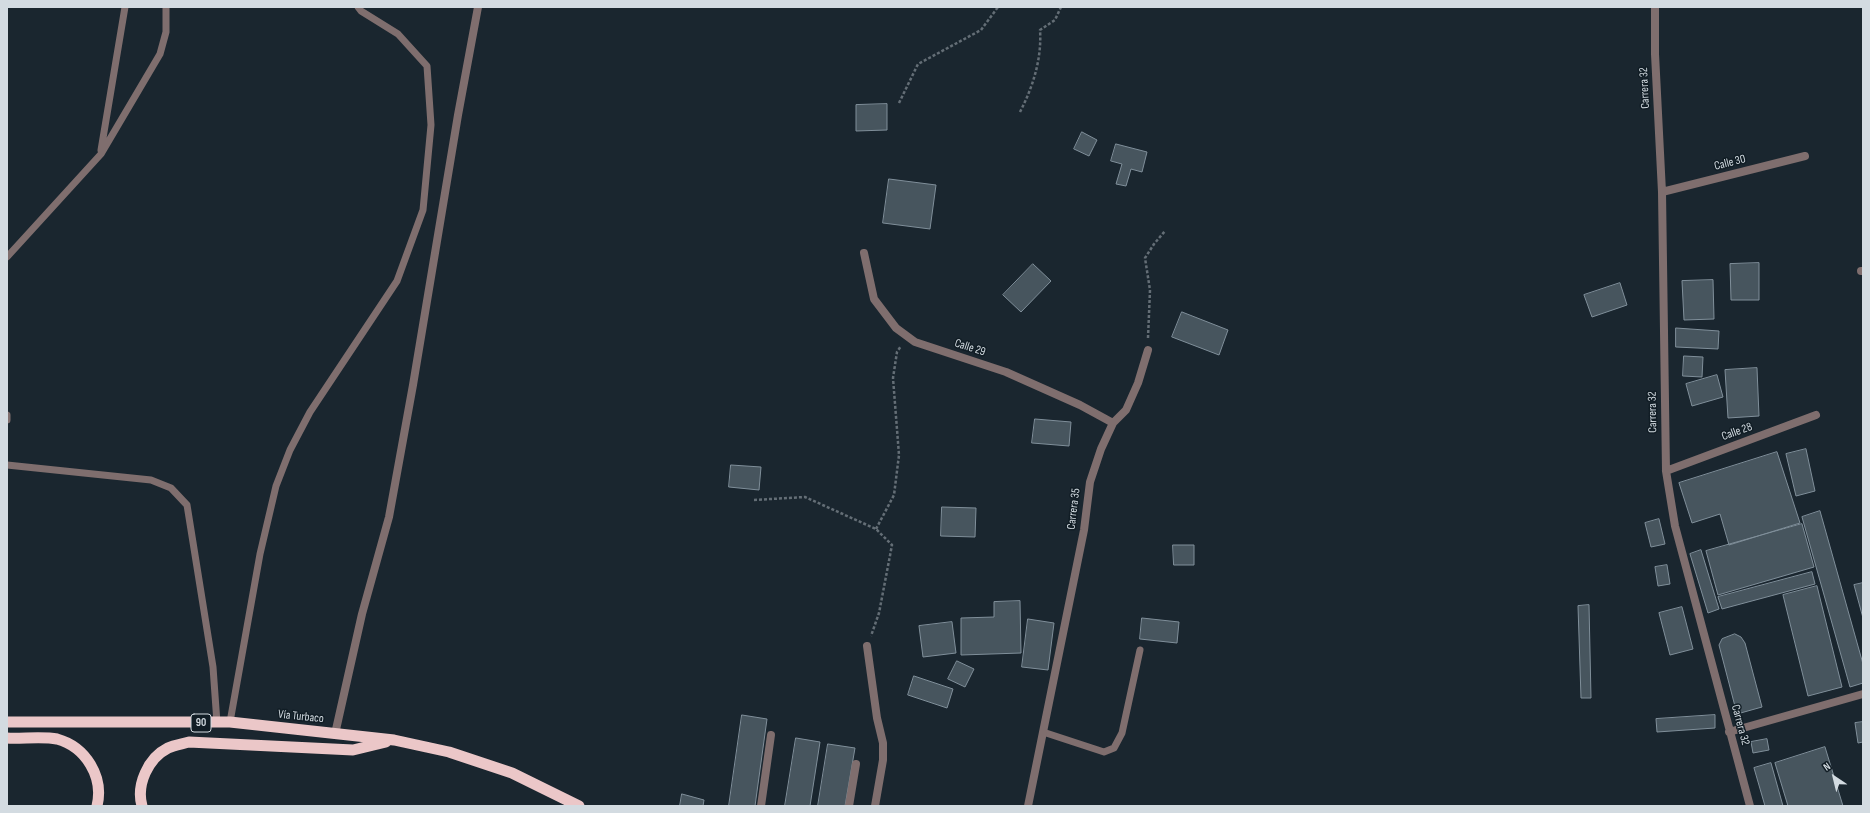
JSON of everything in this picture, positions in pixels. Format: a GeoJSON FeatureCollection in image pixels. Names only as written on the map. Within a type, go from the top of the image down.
{"type":"FeatureCollection","features":[{"type":"Feature","properties":{"kind":"highway","name":"Vía Turbaco"},"geometry":{"type":"LineString","coordinates":[[7,722],[230,722],[394,740],[449,752],[512,773],[579,806]]}},
{"type":"Feature","properties":{"kind":"highway"},"geometry":{"type":"LineString","coordinates":[[7,738],[56,739],[74,747],[90,762],[97,779],[99,797],[97,806]]}},
{"type":"Feature","properties":{"kind":"highway"},"geometry":{"type":"LineString","coordinates":[[142,806],[140,798],[143,777],[156,757],[168,748],[189,742],[353,750],[394,740]]}},
{"type":"Feature","properties":{"kind":"street"},"geometry":{"type":"LineString","coordinates":[[336,734],[362,614],[389,517],[478,7]]}},
{"type":"Feature","properties":{"kind":"street","name":"Carrera 32"},"geometry":{"type":"LineString","coordinates":[[1655,7],[1655,54],[1662,192],[1666,471],[1675,526],[1750,806]]}},
{"type":"Feature","properties":{"kind":"street","name":"Calle 30"},"geometry":{"type":"LineString","coordinates":[[1662,192],[1805,156]]}},
{"type":"Feature","properties":{"kind":"street","name":"Calle 29"},"geometry":{"type":"LineString","coordinates":[[864,253],[874,299],[896,328],[914,342],[1006,372],[1080,405],[1113,423]]}},
{"type":"Feature","properties":{"kind":"street","name":"Carrera 35"},"geometry":{"type":"LineString","coordinates":[[1028,806],[1084,530],[1090,482],[1101,449],[1113,423],[1126,410],[1138,383],[1148,350]]}},
{"type":"Feature","properties":{"kind":"street","name":"Calle 28"},"geometry":{"type":"LineString","coordinates":[[1666,471],[1816,415]]}},
{"type":"Feature","properties":{"kind":"street"},"geometry":{"type":"LineString","coordinates":[[867,646],[877,718],[883,743],[883,760],[875,806]]}},
{"type":"Feature","properties":{"kind":"street"},"geometry":{"type":"LineString","coordinates":[[1729,732],[1863,694]]}},
{"type":"Feature","properties":{"kind":"street"},"geometry":{"type":"LineString","coordinates":[[761,806],[771,734]]}},
{"type":"Feature","properties":{"kind":"street"},"geometry":{"type":"LineString","coordinates":[[849,806],[856,764]]}},
{"type":"Feature","properties":{"kind":"lane"},"geometry":{"type":"LineString","coordinates":[[100,154],[125,7]]}},
{"type":"Feature","properties":{"kind":"lane"},"geometry":{"type":"LineString","coordinates":[[7,257],[100,154],[160,54],[166,32],[166,7]]}},
{"type":"Feature","properties":{"kind":"lane"},"geometry":{"type":"LineString","coordinates":[[230,722],[260,554],[276,486],[290,450],[310,412],[397,281],[423,210],[431,125],[427,66],[398,34],[361,11],[358,7]]}},
{"type":"Feature","properties":{"kind":"lane"},"geometry":{"type":"LineString","coordinates":[[7,415],[7,420]]}},
{"type":"Feature","properties":{"kind":"lane"},"geometry":{"type":"LineString","coordinates":[[7,464],[150,480],[171,488],[187,505],[213,667],[216,723]]}},
{"type":"Feature","properties":{"kind":"lane"},"geometry":{"type":"LineString","coordinates":[[1043,732],[1104,752],[1114,748],[1122,733],[1140,650]]}},
{"type":"Feature","properties":{"kind":"path"},"geometry":{"type":"LineString","coordinates":[[899,103],[918,64],[981,30],[998,7]]}},
{"type":"Feature","properties":{"kind":"path"},"geometry":{"type":"LineString","coordinates":[[1020,112],[1028,96],[1041,47],[1040,30],[1055,20],[1061,7]]}},
{"type":"Feature","properties":{"kind":"path"},"geometry":{"type":"LineString","coordinates":[[1148,350],[1150,290],[1145,258],[1165,231]]}},
{"type":"Feature","properties":{"kind":"path"},"geometry":{"type":"LineString","coordinates":[[876,529],[894,495],[899,455],[893,378],[897,352],[906,336]]}},
{"type":"Feature","properties":{"kind":"path"},"geometry":{"type":"LineString","coordinates":[[754,500],[804,497],[876,529],[892,545],[879,614],[867,646]]}},
{"type":"Feature","properties":{"kind":"building"},"geometry":{"type":"Polygon","coordinates":[[[887,104],[887,130],[856,131],[856,105],[887,104]]]}},
{"type":"Feature","properties":{"kind":"building"},"geometry":{"type":"Polygon","coordinates":[[[1082,132],[1097,140],[1089,156],[1074,149],[1082,132]]]}},
{"type":"Feature","properties":{"kind":"building"},"geometry":{"type":"Polygon","coordinates":[[[1116,144],[1147,152],[1142,172],[1131,169],[1126,186],[1116,184],[1122,164],[1111,161],[1116,144]]]}},
{"type":"Feature","properties":{"kind":"building"},"geometry":{"type":"Polygon","coordinates":[[[889,179],[936,185],[930,229],[883,223],[889,179]]]}},
{"type":"Feature","properties":{"kind":"building"},"geometry":{"type":"Polygon","coordinates":[[[1759,263],[1759,300],[1731,300],[1730,264],[1759,263]]]}},
{"type":"Feature","properties":{"kind":"building"},"geometry":{"type":"Polygon","coordinates":[[[1033,264],[1051,281],[1021,312],[1003,295],[1033,264]]]}},
{"type":"Feature","properties":{"kind":"building"},"geometry":{"type":"Polygon","coordinates":[[[1713,280],[1714,319],[1684,320],[1682,281],[1713,280]]]}},
{"type":"Feature","properties":{"kind":"building"},"geometry":{"type":"Polygon","coordinates":[[[1620,283],[1627,305],[1592,317],[1584,295],[1620,283]]]}},
{"type":"Feature","properties":{"kind":"building"},"geometry":{"type":"Polygon","coordinates":[[[1182,312],[1228,330],[1219,355],[1172,337],[1182,312]]]}},
{"type":"Feature","properties":{"kind":"building"},"geometry":{"type":"Polygon","coordinates":[[[1676,328],[1719,331],[1718,349],[1676,347],[1676,328]]]}},
{"type":"Feature","properties":{"kind":"building"},"geometry":{"type":"Polygon","coordinates":[[[1684,356],[1703,357],[1702,377],[1683,376],[1684,356]]]}},
{"type":"Feature","properties":{"kind":"building"},"geometry":{"type":"Polygon","coordinates":[[[1757,368],[1759,416],[1728,418],[1725,370],[1757,368]]]}},
{"type":"Feature","properties":{"kind":"building"},"geometry":{"type":"Polygon","coordinates":[[[1717,375],[1723,397],[1692,406],[1686,384],[1717,375]]]}},
{"type":"Feature","properties":{"kind":"building"},"geometry":{"type":"Polygon","coordinates":[[[1035,419],[1071,422],[1069,446],[1032,443],[1035,419]]]}},
{"type":"Feature","properties":{"kind":"building"},"geometry":{"type":"Polygon","coordinates":[[[1806,449],[1815,491],[1796,496],[1786,454],[1806,449]]]}},
{"type":"Feature","properties":{"kind":"building"},"geometry":{"type":"Polygon","coordinates":[[[1777,452],[1800,523],[1729,545],[1720,514],[1692,523],[1679,483],[1777,452]]]}},
{"type":"Feature","properties":{"kind":"building"},"geometry":{"type":"Polygon","coordinates":[[[731,465],[761,467],[759,490],[729,487],[731,465]]]}},
{"type":"Feature","properties":{"kind":"building"},"geometry":{"type":"Polygon","coordinates":[[[942,507],[976,508],[975,537],[941,536],[942,507]]]}},
{"type":"Feature","properties":{"kind":"building"},"geometry":{"type":"Polygon","coordinates":[[[1820,511],[1863,664],[1863,683],[1850,687],[1802,517],[1820,511]]]}},
{"type":"Feature","properties":{"kind":"building"},"geometry":{"type":"Polygon","coordinates":[[[1659,519],[1665,544],[1651,547],[1645,523],[1659,519]]]}},
{"type":"Feature","properties":{"kind":"building"},"geometry":{"type":"Polygon","coordinates":[[[1802,524],[1814,567],[1718,595],[1706,551],[1802,524]]]}},
{"type":"Feature","properties":{"kind":"building"},"geometry":{"type":"Polygon","coordinates":[[[1173,545],[1194,545],[1194,565],[1174,565],[1173,545]]]}},
{"type":"Feature","properties":{"kind":"building"},"geometry":{"type":"Polygon","coordinates":[[[1701,550],[1719,609],[1708,613],[1690,554],[1701,550]]]}},
{"type":"Feature","properties":{"kind":"building"},"geometry":{"type":"Polygon","coordinates":[[[1667,565],[1670,584],[1658,586],[1655,567],[1667,565]]]}},
{"type":"Feature","properties":{"kind":"building"},"geometry":{"type":"Polygon","coordinates":[[[1812,572],[1815,584],[1722,609],[1718,597],[1812,572]]]}},
{"type":"Feature","properties":{"kind":"building"},"geometry":{"type":"Polygon","coordinates":[[[1863,583],[1863,618],[1854,585],[1863,583]]]}},
{"type":"Feature","properties":{"kind":"building"},"geometry":{"type":"Polygon","coordinates":[[[1817,586],[1842,687],[1808,696],[1783,595],[1817,586]]]}},
{"type":"Feature","properties":{"kind":"building"},"geometry":{"type":"Polygon","coordinates":[[[1020,601],[1021,653],[961,655],[961,618],[994,617],[994,602],[1020,601]]]}},
{"type":"Feature","properties":{"kind":"building"},"geometry":{"type":"Polygon","coordinates":[[[1589,605],[1591,698],[1581,698],[1578,606],[1589,605]]]}},
{"type":"Feature","properties":{"kind":"building"},"geometry":{"type":"Polygon","coordinates":[[[1682,607],[1693,649],[1670,655],[1659,613],[1682,607]]]}},
{"type":"Feature","properties":{"kind":"building"},"geometry":{"type":"Polygon","coordinates":[[[1142,618],[1179,622],[1177,643],[1140,639],[1142,618]]]}},
{"type":"Feature","properties":{"kind":"building"},"geometry":{"type":"Polygon","coordinates":[[[1028,619],[1054,623],[1048,670],[1022,667],[1028,619]]]}},
{"type":"Feature","properties":{"kind":"building"},"geometry":{"type":"Polygon","coordinates":[[[952,622],[956,653],[923,657],[919,626],[952,622]]]}},
{"type":"Feature","properties":{"kind":"building"},"geometry":{"type":"Polygon","coordinates":[[[1735,634],[1741,637],[1745,643],[1762,707],[1737,714],[1719,645],[1722,639],[1735,634]]]}},
{"type":"Feature","properties":{"kind":"building"},"geometry":{"type":"Polygon","coordinates":[[[957,661],[974,669],[965,687],[948,679],[957,661]]]}},
{"type":"Feature","properties":{"kind":"building"},"geometry":{"type":"Polygon","coordinates":[[[914,676],[953,689],[947,708],[908,695],[914,676]]]}},
{"type":"Feature","properties":{"kind":"building"},"geometry":{"type":"Polygon","coordinates":[[[742,715],[767,719],[755,806],[729,806],[742,715]]]}},
{"type":"Feature","properties":{"kind":"building"},"geometry":{"type":"Polygon","coordinates":[[[1715,715],[1715,728],[1657,732],[1656,719],[1715,715]]]}},
{"type":"Feature","properties":{"kind":"building"},"geometry":{"type":"Polygon","coordinates":[[[1863,722],[1863,742],[1858,743],[1855,723],[1863,722]]]}},
{"type":"Feature","properties":{"kind":"building"},"geometry":{"type":"Polygon","coordinates":[[[796,738],[820,742],[810,806],[785,806],[796,738]]]}},
{"type":"Feature","properties":{"kind":"building"},"geometry":{"type":"Polygon","coordinates":[[[1767,739],[1769,750],[1753,753],[1751,742],[1767,739]]]}},
{"type":"Feature","properties":{"kind":"building"},"geometry":{"type":"Polygon","coordinates":[[[828,744],[855,748],[845,806],[818,806],[828,744]]]}},
{"type":"Feature","properties":{"kind":"building"},"geometry":{"type":"Polygon","coordinates":[[[1825,747],[1843,806],[1788,806],[1775,763],[1825,747]]]}},
{"type":"Feature","properties":{"kind":"building"},"geometry":{"type":"Polygon","coordinates":[[[1771,763],[1783,806],[1765,806],[1754,768],[1771,763]]]}},
{"type":"Feature","properties":{"kind":"building"},"geometry":{"type":"Polygon","coordinates":[[[682,794],[704,800],[703,806],[680,806],[682,794]]]}}]}
